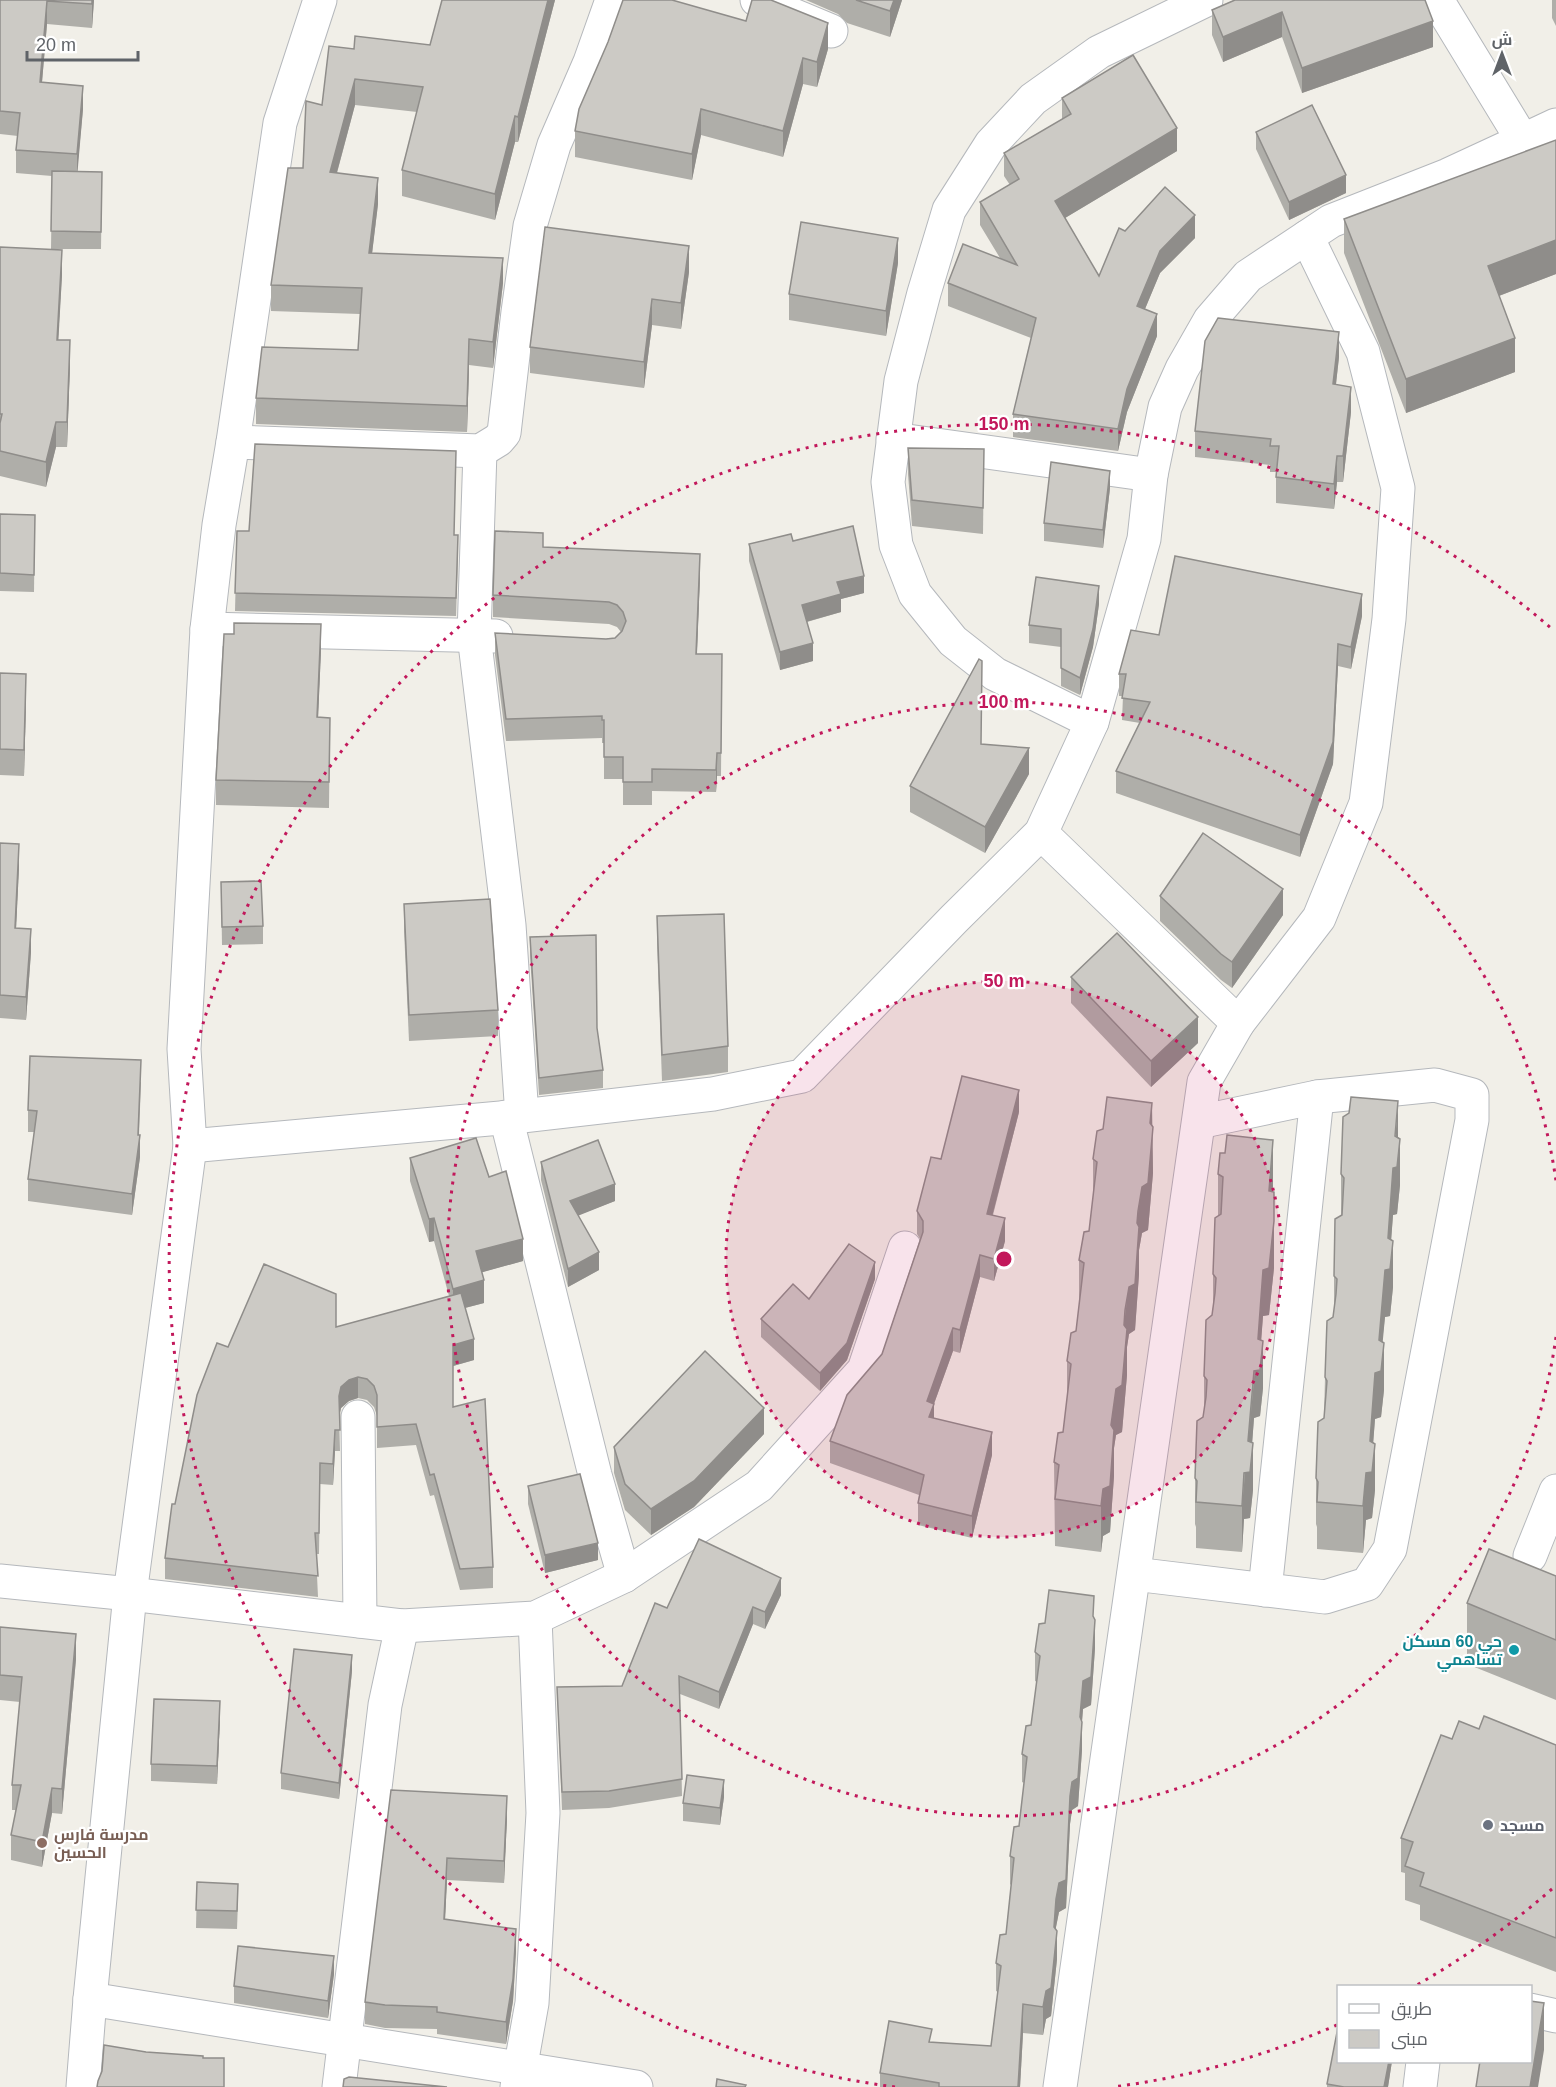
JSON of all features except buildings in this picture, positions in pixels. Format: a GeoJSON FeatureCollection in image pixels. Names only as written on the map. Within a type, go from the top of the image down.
{"type":"FeatureCollection","features":[{"type":"Feature","properties":{"kind":"street"},"geometry":{"type":"LineString","coordinates":[[83,2087],[130,1594],[190,1146],[184,1049],[207,629],[219,525],[280,123],[320,0]]}},
{"type":"Feature","properties":{"kind":"street"},"geometry":{"type":"LineString","coordinates":[[233,442],[480,451],[498,440],[504,433],[530,226],[554,145],[590,62],[612,0]]}},
{"type":"Feature","properties":{"kind":"street"},"geometry":{"type":"LineString","coordinates":[[757,0],[831,31]]}},
{"type":"Feature","properties":{"kind":"street"},"geometry":{"type":"LineString","coordinates":[[1092,723],[995,674],[953,641],[915,594],[896,545],[888,482],[901,381],[924,292],[949,210],[991,144],[1032,99],[1099,52],[1206,0]]}},
{"type":"Feature","properties":{"kind":"street"},"geometry":{"type":"LineString","coordinates":[[1437,0],[1522,141]]}},
{"type":"Feature","properties":{"kind":"street"},"geometry":{"type":"LineString","coordinates":[[190,1146],[514,1117],[713,1094],[802,1076],[1041,833],[1092,723],[1144,539],[1151,475],[1165,407],[1182,369],[1210,320],[1248,276],[1331,221],[1448,175],[1556,125]]}},
{"type":"Feature","properties":{"kind":"street"},"geometry":{"type":"LineString","coordinates":[[1060,2087],[1204,1082],[1238,1023],[1319,918],[1366,803],[1389,619],[1398,488],[1362,352],[1307,237]]}},
{"type":"Feature","properties":{"kind":"street"},"geometry":{"type":"LineString","coordinates":[[893,439],[1151,475]]}},
{"type":"Feature","properties":{"kind":"street"},"geometry":{"type":"LineString","coordinates":[[480,451],[474,635],[509,925],[514,1117],[595,1475],[624,1576]]}},
{"type":"Feature","properties":{"kind":"street"},"geometry":{"type":"LineString","coordinates":[[207,629],[525,638]]}},
{"type":"Feature","properties":{"kind":"street"},"geometry":{"type":"LineString","coordinates":[[1041,833],[1238,1023]]}},
{"type":"Feature","properties":{"kind":"street"},"geometry":{"type":"LineString","coordinates":[[1134,1574],[1325,1597],[1367,1584],[1390,1549],[1472,1120],[1472,1095],[1435,1084],[1317,1098],[1198,1122]]}},
{"type":"Feature","properties":{"kind":"street"},"geometry":{"type":"LineString","coordinates":[[1265,1590],[1317,1098]]}},
{"type":"Feature","properties":{"kind":"street"},"geometry":{"type":"LineString","coordinates":[[0,1581],[402,1626],[535,1618],[624,1576],[759,1486],[864,1370],[905,1248]]}},
{"type":"Feature","properties":{"kind":"street"},"geometry":{"type":"LineString","coordinates":[[358,1417],[360,1621]]}},
{"type":"Feature","properties":{"kind":"street"},"geometry":{"type":"LineString","coordinates":[[1530,1557],[1556,1491]]}},
{"type":"Feature","properties":{"kind":"street"},"geometry":{"type":"LineString","coordinates":[[518,2077],[532,2003],[543,1813],[535,1618]]}},
{"type":"Feature","properties":{"kind":"street"},"geometry":{"type":"LineString","coordinates":[[339,2087],[385,1705],[402,1626]]}},
{"type":"Feature","properties":{"kind":"street"},"geometry":{"type":"LineString","coordinates":[[90,1999],[345,2040],[518,2077],[636,2087]]}},
{"type":"Feature","properties":{"kind":"street"},"geometry":{"type":"LineString","coordinates":[[1532,2010],[1556,2016]]}},
{"type":"Feature","properties":{"kind":"street"},"geometry":{"type":"LineString","coordinates":[[1420,2087],[1423,2063]]}},
{"type":"Feature","properties":{"kind":"place","name":"حي 60 مسكن تساهمي"},"geometry":{"type":"Point","coordinates":[1514,1650]}},
{"type":"Feature","properties":{"kind":"place","name":"مسجد"},"geometry":{"type":"Point","coordinates":[1488,1825]}},
{"type":"Feature","properties":{"kind":"place","name":"مدرسة فارس الحسين"},"geometry":{"type":"Point","coordinates":[42,1843]}}]}
